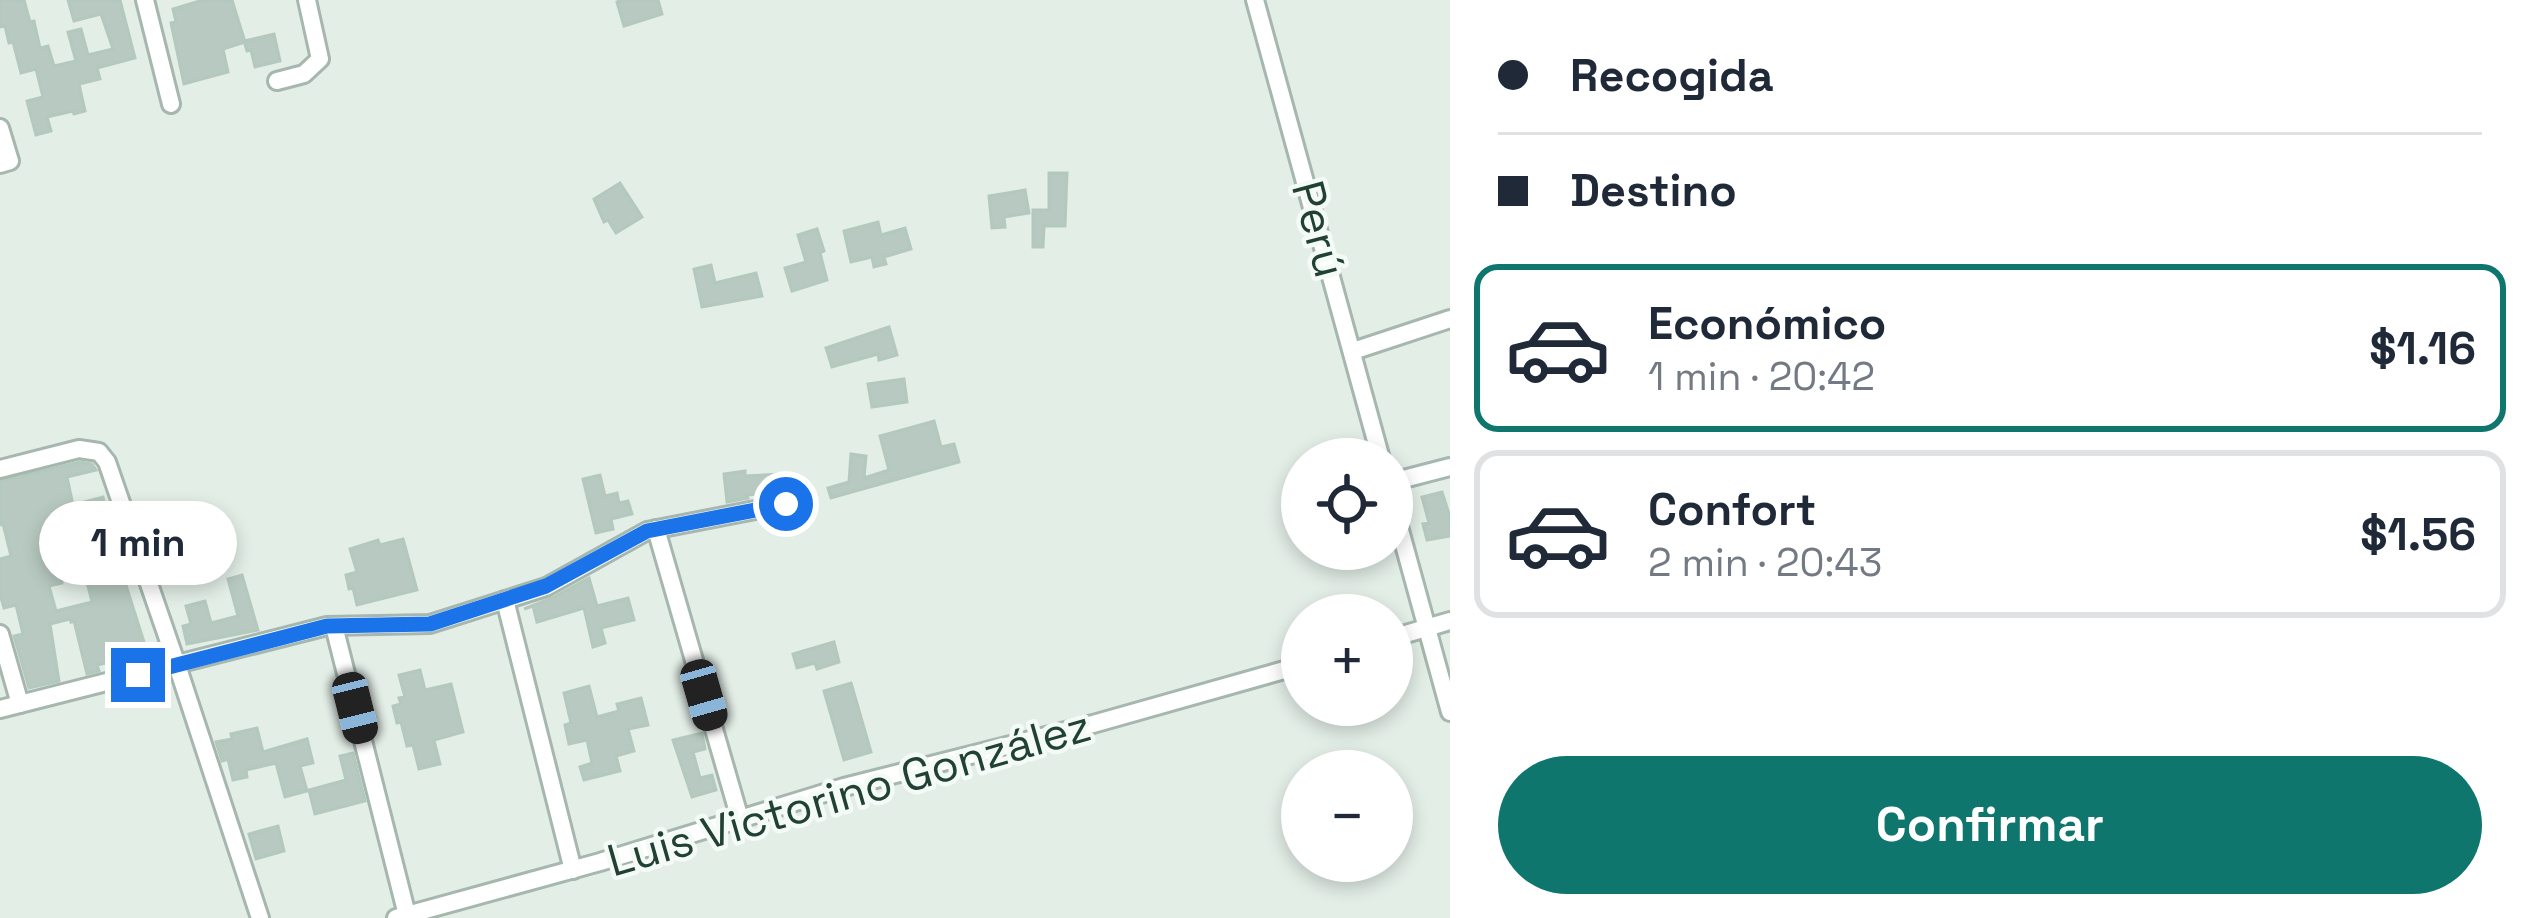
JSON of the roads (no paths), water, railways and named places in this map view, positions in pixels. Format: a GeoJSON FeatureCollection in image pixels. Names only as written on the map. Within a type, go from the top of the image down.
{"type":"FeatureCollection","features":[{"type":"Feature","properties":{"kind":"street"},"geometry":{"type":"LineString","coordinates":[[146,0],[171,104]]}},
{"type":"Feature","properties":{"kind":"street"},"geometry":{"type":"LineString","coordinates":[[277,81],[304,74],[320,59],[308,0]]}},
{"type":"Feature","properties":{"kind":"street","name":"Perú"},"geometry":{"type":"LineString","coordinates":[[1255,0],[1376,438]]}},
{"type":"Feature","properties":{"kind":"street"},"geometry":{"type":"LineString","coordinates":[[0,128],[10,161],[0,164]]}},
{"type":"Feature","properties":{"kind":"street"},"geometry":{"type":"LineString","coordinates":[[1353,351],[1450,320]]}},
{"type":"Feature","properties":{"kind":"street"},"geometry":{"type":"LineString","coordinates":[[0,469],[79,449],[99,452],[107,462],[260,918]]}},
{"type":"Feature","properties":{"kind":"street"},"geometry":{"type":"LineString","coordinates":[[1413,477],[1450,467]]}},
{"type":"Feature","properties":{"kind":"street"},"geometry":{"type":"LineString","coordinates":[[0,709],[334,626],[430,624],[546,586],[647,531],[786,504]]}},
{"type":"Feature","properties":{"kind":"street"},"geometry":{"type":"LineString","coordinates":[[656,530],[740,819]]}},
{"type":"Feature","properties":{"kind":"street"},"geometry":{"type":"LineString","coordinates":[[1411,570],[1450,712]]}},
{"type":"Feature","properties":{"kind":"street"},"geometry":{"type":"LineString","coordinates":[[505,600],[573,869]]}},
{"type":"Feature","properties":{"kind":"street"},"geometry":{"type":"LineString","coordinates":[[1413,632],[1450,621]]}},
{"type":"Feature","properties":{"kind":"street"},"geometry":{"type":"LineString","coordinates":[[334,626],[402,916]]}},
{"type":"Feature","properties":{"kind":"street"},"geometry":{"type":"LineString","coordinates":[[0,634],[20,704]]}},
{"type":"Feature","properties":{"kind":"street","name":"Luis Victorino González"},"geometry":{"type":"LineString","coordinates":[[402,916],[906,770],[1281,671]]}}]}
